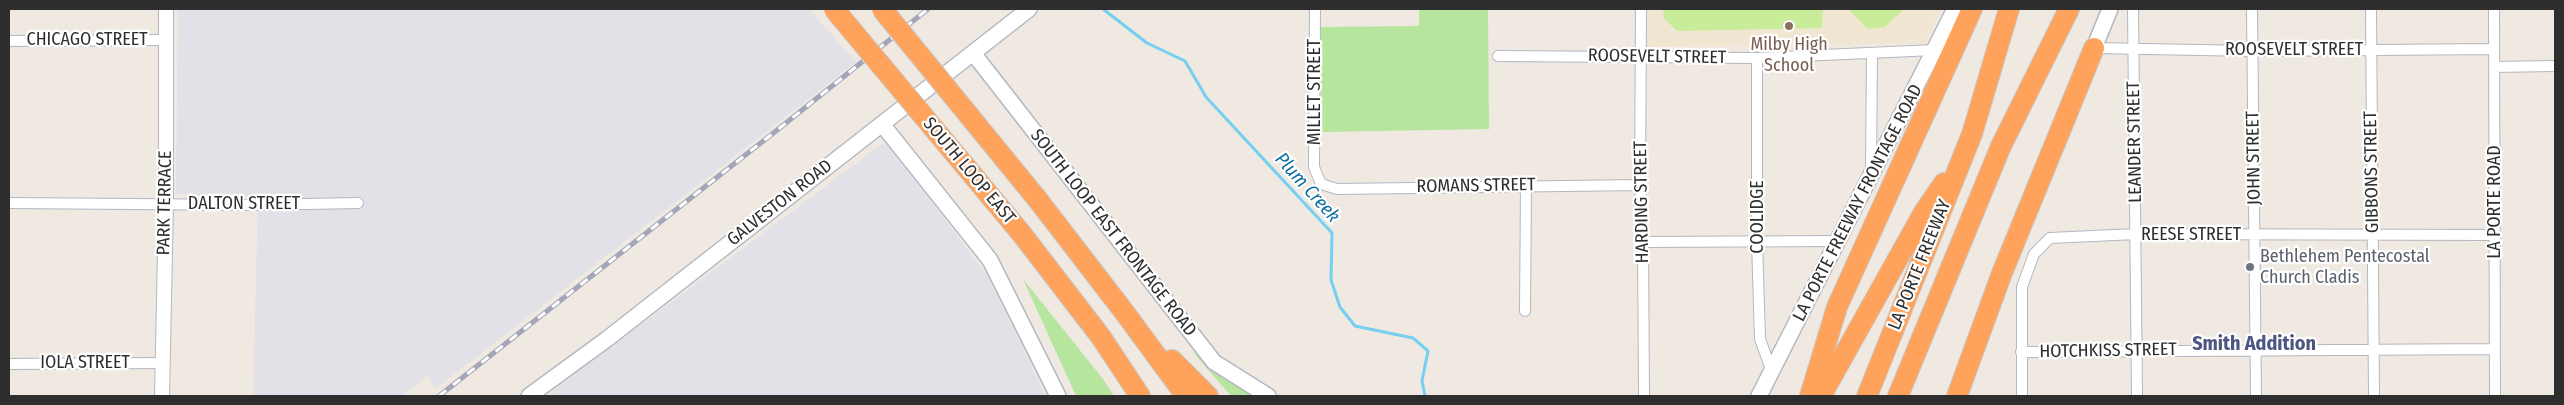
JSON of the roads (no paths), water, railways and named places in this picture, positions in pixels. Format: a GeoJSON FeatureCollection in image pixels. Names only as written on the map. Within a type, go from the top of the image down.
{"type":"FeatureCollection","features":[{"type":"Feature","properties":{"kind":"highway","name":"SOUTH LOOP EAST"},"geometry":{"type":"LineString","coordinates":[[834,9],[1020,233],[1100,337],[1140,396]]}},
{"type":"Feature","properties":{"kind":"highway","name":"SOUTH LOOP EAST"},"geometry":{"type":"LineString","coordinates":[[882,9],[1038,200],[1126,313]]}},
{"type":"Feature","properties":{"kind":"highway"},"geometry":{"type":"LineString","coordinates":[[1810,396],[1837,307],[1972,9]]}},
{"type":"Feature","properties":{"kind":"highway","name":"LA PORTE FREEWAY"},"geometry":{"type":"LineString","coordinates":[[1867,396],[1972,134],[2009,9]]}},
{"type":"Feature","properties":{"kind":"highway","name":"LA PORTE FREEWAY"},"geometry":{"type":"LineString","coordinates":[[1898,396],[2001,146],[2069,9]]}},
{"type":"Feature","properties":{"kind":"highway"},"geometry":{"type":"LineString","coordinates":[[1957,396],[2002,273],[2094,48]]}},
{"type":"Feature","properties":{"kind":"highway"},"geometry":{"type":"LineString","coordinates":[[1821,396],[1924,212],[1964,155]]}},
{"type":"Feature","properties":{"kind":"highway"},"geometry":{"type":"LineString","coordinates":[[1126,313],[1186,396]]}},
{"type":"Feature","properties":{"kind":"highway"},"geometry":{"type":"LineString","coordinates":[[1126,313],[1208,396]]}},
{"type":"Feature","properties":{"kind":"highway"},"geometry":{"type":"LineString","coordinates":[[1908,396],[1914,359]]}},
{"type":"Feature","properties":{"kind":"main road","name":"GALVESTON ROAD"},"geometry":{"type":"LineString","coordinates":[[529,396],[607,339],[1030,9]]}},
{"type":"Feature","properties":{"kind":"main road","name":"LA PORTE FREEWAY FRONTAGE ROAD"},"geometry":{"type":"LineString","coordinates":[[1759,396],[1955,9]]}},
{"type":"Feature","properties":{"kind":"main road"},"geometry":{"type":"LineString","coordinates":[[2094,48],[2110,9]]}},
{"type":"Feature","properties":{"kind":"main road","name":"SOUTH LOOP EAST FRONTAGE ROAD"},"geometry":{"type":"LineString","coordinates":[[973,53],[1214,362],[1268,396]]}},
{"type":"Feature","properties":{"kind":"main road"},"geometry":{"type":"LineString","coordinates":[[882,124],[990,260],[1058,396]]}},
{"type":"Feature","properties":{"kind":"street","name":"PARK TERRACE"},"geometry":{"type":"LineString","coordinates":[[162,396],[166,203],[166,9]]}},
{"type":"Feature","properties":{"kind":"street","name":"MILLET STREET"},"geometry":{"type":"LineString","coordinates":[[1315,9],[1314,167],[1318,175]]}},
{"type":"Feature","properties":{"kind":"street","name":"HARDING STREET"},"geometry":{"type":"LineString","coordinates":[[1641,9],[1640,185],[1643,242],[1644,396]]}},
{"type":"Feature","properties":{"kind":"street","name":"LEANDER STREET"},"geometry":{"type":"LineString","coordinates":[[2133,9],[2137,396]]}},
{"type":"Feature","properties":{"kind":"street","name":"JOHN STREET"},"geometry":{"type":"LineString","coordinates":[[2252,9],[2256,396]]}},
{"type":"Feature","properties":{"kind":"street","name":"GIBBONS STREET"},"geometry":{"type":"LineString","coordinates":[[2371,9],[2374,396]]}},
{"type":"Feature","properties":{"kind":"street","name":"LA PORTE ROAD"},"geometry":{"type":"LineString","coordinates":[[2494,9],[2495,396]]}},
{"type":"Feature","properties":{"kind":"street","name":"CHICAGO STREET"},"geometry":{"type":"LineString","coordinates":[[9,40],[166,40]]}},
{"type":"Feature","properties":{"kind":"street","name":"ROOSEVELT STREET"},"geometry":{"type":"LineString","coordinates":[[2094,48],[2252,51],[2494,50]]}},
{"type":"Feature","properties":{"kind":"street","name":"ROOSEVELT STREET"},"geometry":{"type":"LineString","coordinates":[[1498,56],[1757,58],[1934,50]]}},
{"type":"Feature","properties":{"kind":"street"},"geometry":{"type":"LineString","coordinates":[[1872,54],[1872,175]]}},
{"type":"Feature","properties":{"kind":"street","name":"COOLIDGE"},"geometry":{"type":"LineString","coordinates":[[1757,58],[1757,241],[1760,339],[1772,373]]}},
{"type":"Feature","properties":{"kind":"street"},"geometry":{"type":"LineString","coordinates":[[2494,67],[2555,66]]}},
{"type":"Feature","properties":{"kind":"street","name":"ROMANS STREET"},"geometry":{"type":"LineString","coordinates":[[1318,175],[1321,184],[1337,189],[1640,185]]}},
{"type":"Feature","properties":{"kind":"street"},"geometry":{"type":"LineString","coordinates":[[1525,311],[1526,186]]}},
{"type":"Feature","properties":{"kind":"street","name":"DALTON STREET"},"geometry":{"type":"LineString","coordinates":[[9,203],[255,205],[358,203]]}},
{"type":"Feature","properties":{"kind":"street","name":"REESE STREET"},"geometry":{"type":"LineString","coordinates":[[2021,352],[2022,287],[2034,254],[2050,238],[2136,234],[2495,234]]}},
{"type":"Feature","properties":{"kind":"street"},"geometry":{"type":"LineString","coordinates":[[1643,242],[1838,241]]}},
{"type":"Feature","properties":{"kind":"street","name":"HOTCHKISS STREET"},"geometry":{"type":"LineString","coordinates":[[2021,352],[2495,349]]}},
{"type":"Feature","properties":{"kind":"street"},"geometry":{"type":"LineString","coordinates":[[2021,352],[2022,396]]}},
{"type":"Feature","properties":{"kind":"street","name":"IOLA STREET"},"geometry":{"type":"LineString","coordinates":[[9,364],[162,363]]}},
{"type":"Feature","properties":{"kind":"waterway","name":"Plum Creek"},"geometry":{"type":"LineString","coordinates":[[1103,9],[1147,43],[1185,61],[1206,97],[1332,233],[1331,280],[1340,307],[1355,326],[1413,338],[1428,351],[1422,381],[1425,396]]}},
{"type":"Feature","properties":{"kind":"railway"},"geometry":{"type":"LineString","coordinates":[[439,396],[928,9]]}},
{"type":"Feature","properties":{"kind":"place","name":"Milby High School"},"geometry":{"type":"Point","coordinates":[1789,26]}},
{"type":"Feature","properties":{"kind":"place","name":"Bethlehem Pentecostal Church Cladis"},"geometry":{"type":"Point","coordinates":[2250,267]}},
{"type":"Feature","properties":{"kind":"district","name":"Smith Addition"},"geometry":{"type":"Point","coordinates":[2254,344]}}]}
